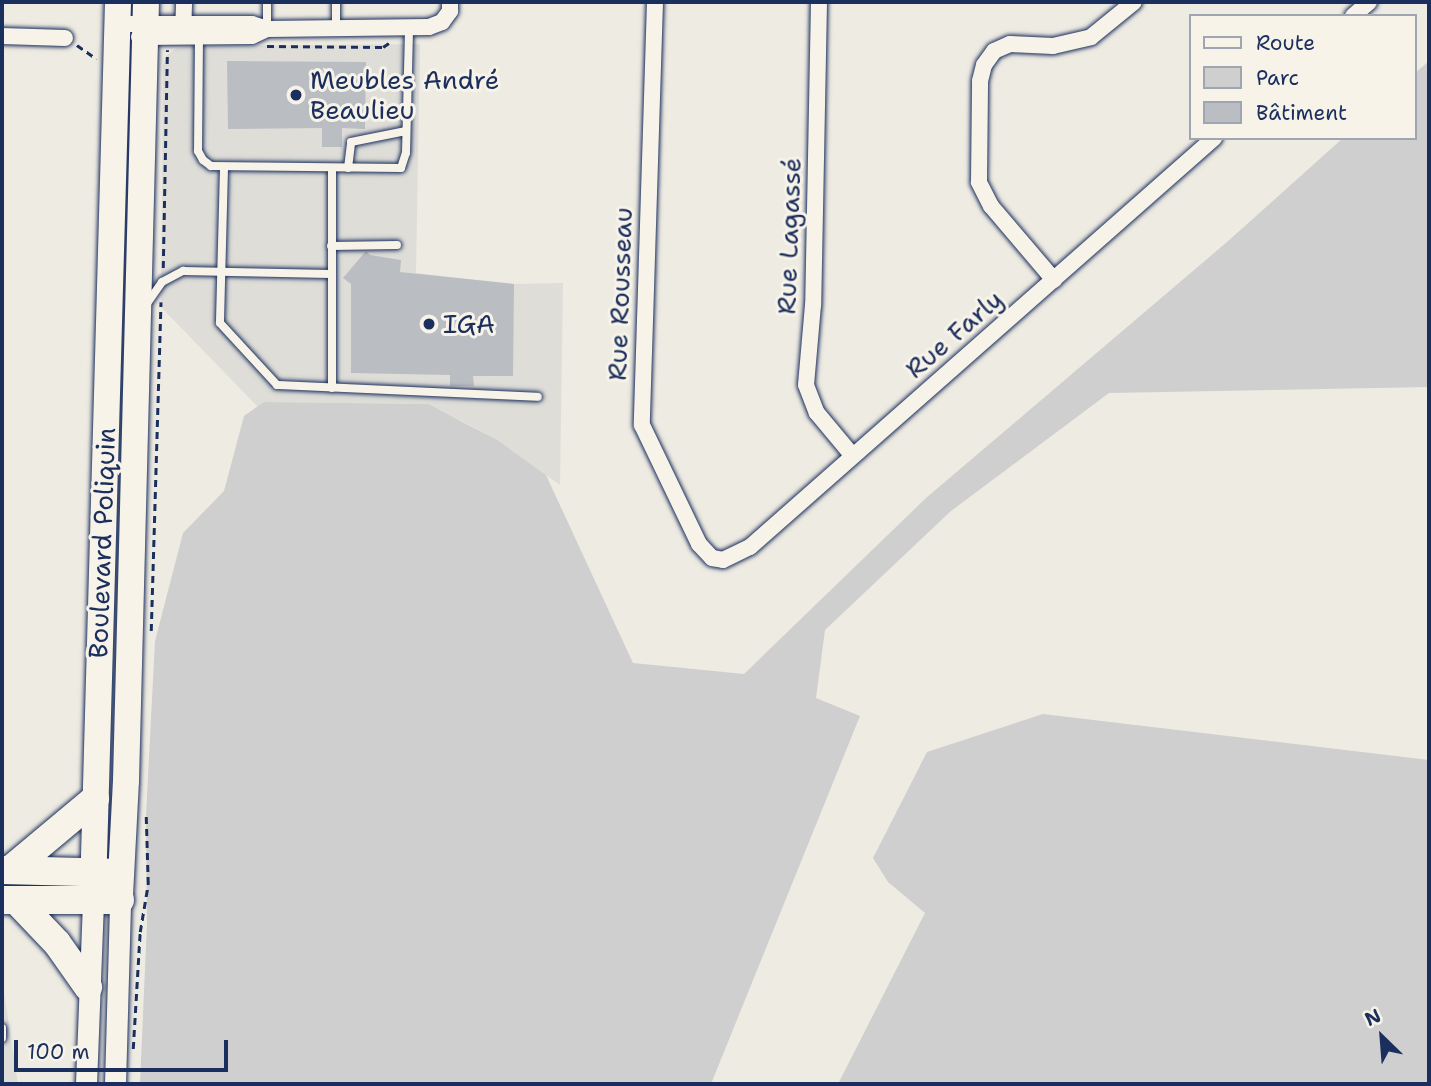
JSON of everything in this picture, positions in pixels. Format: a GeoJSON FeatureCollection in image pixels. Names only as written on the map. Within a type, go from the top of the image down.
{"type":"FeatureCollection","features":[{"type":"Feature","properties":{"kind":"highway"},"geometry":{"type":"LineString","coordinates":[[6,870],[95,799]]}},
{"type":"Feature","properties":{"kind":"highway"},"geometry":{"type":"LineString","coordinates":[[6,870],[106,887]]}},
{"type":"Feature","properties":{"kind":"highway"},"geometry":{"type":"LineString","coordinates":[[9,900],[106,887]]}},
{"type":"Feature","properties":{"kind":"highway"},"geometry":{"type":"LineString","coordinates":[[9,900],[57,943],[88,987]]}},
{"type":"Feature","properties":{"kind":"main road","name":"Boulevard Poliquin"},"geometry":{"type":"LineString","coordinates":[[106,887],[95,799],[117,21]]}},
{"type":"Feature","properties":{"kind":"main road","name":"Boulevard Poliquin"},"geometry":{"type":"LineString","coordinates":[[106,887],[150,314],[151,28]]}},
{"type":"Feature","properties":{"kind":"street"},"geometry":{"type":"LineString","coordinates":[[184,2],[191,36]]}},
{"type":"Feature","properties":{"kind":"street"},"geometry":{"type":"LineString","coordinates":[[117,21],[191,36],[252,24],[267,29],[429,27],[442,22],[450,11],[450,2]]}},
{"type":"Feature","properties":{"kind":"street","name":"Rue Rousseau"},"geometry":{"type":"LineString","coordinates":[[655,2],[642,425],[699,544],[712,558],[723,561]]}},
{"type":"Feature","properties":{"kind":"street","name":"Rue Lagassé"},"geometry":{"type":"LineString","coordinates":[[819,2],[813,305],[806,385],[817,413],[852,455]]}},
{"type":"Feature","properties":{"kind":"street"},"geometry":{"type":"LineString","coordinates":[[1054,280],[991,206],[979,182],[980,81],[984,65],[994,51],[1010,44],[1053,46],[1091,37],[1135,2]]}},
{"type":"Feature","properties":{"kind":"street"},"geometry":{"type":"LineString","coordinates":[[1355,14],[1369,2]]}},
{"type":"Feature","properties":{"kind":"street"},"geometry":{"type":"LineString","coordinates":[[2,36],[65,38]]}},
{"type":"Feature","properties":{"kind":"street","name":"Rue Farly"},"geometry":{"type":"LineString","coordinates":[[723,561],[750,547],[1212,140]]}},
{"type":"Feature","properties":{"kind":"street","name":"Boulevard Poliquin"},"geometry":{"type":"LineString","coordinates":[[86,1084],[88,987],[106,887]]}},
{"type":"Feature","properties":{"kind":"street","name":"Boulevard Poliquin"},"geometry":{"type":"LineString","coordinates":[[106,887],[115,1084]]}},
{"type":"Feature","properties":{"kind":"lane"},"geometry":{"type":"LineString","coordinates":[[267,2],[267,29]]}},
{"type":"Feature","properties":{"kind":"lane"},"geometry":{"type":"LineString","coordinates":[[336,2],[336,28]]}},
{"type":"Feature","properties":{"kind":"lane"},"geometry":{"type":"LineString","coordinates":[[191,36],[198,151],[203,160],[211,166],[401,168],[406,153],[409,27]]}},
{"type":"Feature","properties":{"kind":"lane"},"geometry":{"type":"LineString","coordinates":[[348,168],[351,142],[406,131]]}},
{"type":"Feature","properties":{"kind":"lane"},"geometry":{"type":"LineString","coordinates":[[224,168],[220,323],[277,385],[538,397]]}},
{"type":"Feature","properties":{"kind":"lane"},"geometry":{"type":"LineString","coordinates":[[332,168],[332,388]]}},
{"type":"Feature","properties":{"kind":"lane"},"geometry":{"type":"LineString","coordinates":[[331,246],[397,245]]}},
{"type":"Feature","properties":{"kind":"lane"},"geometry":{"type":"LineString","coordinates":[[150,314],[162,282],[183,271],[330,274]]}},
{"type":"Feature","properties":{"kind":"lane"},"geometry":{"type":"LineString","coordinates":[[2,1028],[2,1038]]}},
{"type":"Feature","properties":{"kind":"path"},"geometry":{"type":"LineString","coordinates":[[265,46],[383,47],[409,27]]}},
{"type":"Feature","properties":{"kind":"path"},"geometry":{"type":"LineString","coordinates":[[151,28],[179,46],[191,36]]}},
{"type":"Feature","properties":{"kind":"path"},"geometry":{"type":"LineString","coordinates":[[150,314],[162,282],[151,28]]}},
{"type":"Feature","properties":{"kind":"path"},"geometry":{"type":"LineString","coordinates":[[65,38],[97,59]]}},
{"type":"Feature","properties":{"kind":"shaded area"},"geometry":{"type":"Polygon","coordinates":[[[420,44],[416,273],[513,284],[563,283],[560,485],[496,439],[429,404],[264,402],[258,407],[161,307],[163,65],[166,56],[175,49],[190,46],[420,44]]]}},
{"type":"Feature","properties":{"kind":"shaded area"},"geometry":{"type":"Polygon","coordinates":[[[3,985],[18,1084],[2,1084],[3,985]]]}},
{"type":"Feature","properties":{"kind":"green space"},"geometry":{"type":"Polygon","coordinates":[[[1429,61],[1429,387],[1109,393],[951,511],[825,630],[816,698],[860,716],[711,1084],[140,1084],[147,923],[146,815],[155,641],[183,533],[224,491],[244,416],[264,402],[429,404],[496,439],[546,475],[633,663],[744,674],[926,498],[1227,242],[1341,140],[1417,140],[1417,71],[1429,61]]]}},
{"type":"Feature","properties":{"kind":"green space"},"geometry":{"type":"Polygon","coordinates":[[[1043,714],[1429,760],[1429,1084],[838,1084],[925,913],[888,882],[873,858],[927,752],[1043,714]]]}},
{"type":"Feature","properties":{"kind":"building","name":"Meubles André Beaulieu"},"geometry":{"type":"Polygon","coordinates":[[[227,61],[366,62],[365,129],[342,128],[342,147],[322,147],[322,128],[228,129],[227,61]]]}},
{"type":"Feature","properties":{"kind":"building"},"geometry":{"type":"Polygon","coordinates":[[[366,251],[370,255],[401,260],[400,272],[514,284],[513,376],[473,376],[474,386],[450,386],[450,375],[351,373],[351,284],[343,278],[366,251]]]}},
{"type":"Feature","properties":{"kind":"place","name":"Meubles André Beaulieu"},"geometry":{"type":"Point","coordinates":[296,95]}},
{"type":"Feature","properties":{"kind":"place","name":"IGA"},"geometry":{"type":"Point","coordinates":[429,324]}}]}
